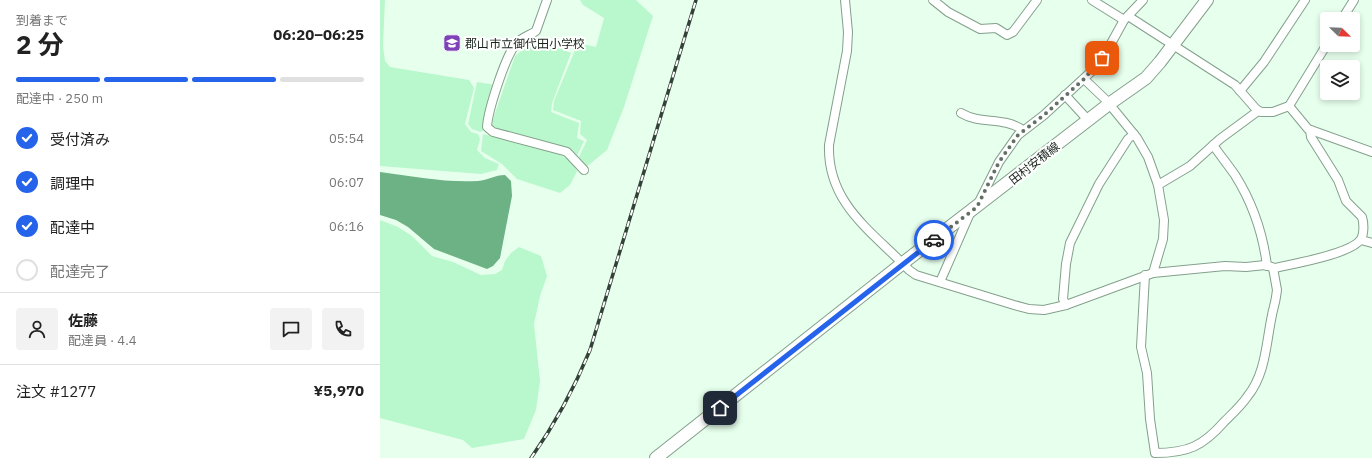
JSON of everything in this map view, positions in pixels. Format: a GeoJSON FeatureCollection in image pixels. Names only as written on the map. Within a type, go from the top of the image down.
{"type":"FeatureCollection","features":[{"type":"Feature","properties":{"kind":"main road","name":"田村安積線"},"geometry":{"type":"LineString","coordinates":[[656,458],[903,263],[1109,104],[1146,78],[1207,0]]}},
{"type":"Feature","properties":{"kind":"street"},"geometry":{"type":"LineString","coordinates":[[547,0],[536,31],[522,38],[513,48],[492,102],[487,127],[493,132],[564,151],[584,170]]}},
{"type":"Feature","properties":{"kind":"street"},"geometry":{"type":"LineString","coordinates":[[845,0],[848,32],[847,51],[829,145],[829,165],[832,177],[845,204],[852,213],[909,270],[920,277],[1029,309],[1044,310],[1066,305],[1149,274],[1225,266],[1246,268],[1270,267],[1336,253],[1346,249],[1360,240],[1363,225],[1362,218],[1346,201],[1338,180],[1312,137],[1310,130]]}},
{"type":"Feature","properties":{"kind":"street"},"geometry":{"type":"LineString","coordinates":[[933,0],[948,12],[980,29],[996,28],[1007,35],[1014,32],[1037,0]]}},
{"type":"Feature","properties":{"kind":"street"},"geometry":{"type":"LineString","coordinates":[[1092,0],[1173,44],[1235,85],[1258,111],[1267,113],[1289,106],[1322,52]]}},
{"type":"Feature","properties":{"kind":"street"},"geometry":{"type":"LineString","coordinates":[[940,282],[974,209],[999,162],[1023,130],[1044,115],[1084,79],[1102,58],[1126,18],[1143,0]]}},
{"type":"Feature","properties":{"kind":"street"},"geometry":{"type":"LineString","coordinates":[[1240,91],[1264,62],[1305,0]]}},
{"type":"Feature","properties":{"kind":"street"},"geometry":{"type":"LineString","coordinates":[[1346,12],[1354,0]]}},
{"type":"Feature","properties":{"kind":"street"},"geometry":{"type":"LineString","coordinates":[[1084,79],[1102,96],[1134,134],[1148,157],[1158,185],[1164,216],[1164,232],[1160,251],[1149,274],[1141,347],[1147,372],[1150,419],[1155,454],[1198,446],[1217,431],[1248,396],[1266,352],[1277,290],[1261,234],[1251,206],[1235,175],[1213,145]]}},
{"type":"Feature","properties":{"kind":"street"},"geometry":{"type":"LineString","coordinates":[[1065,95],[1088,120]]}},
{"type":"Feature","properties":{"kind":"street"},"geometry":{"type":"LineString","coordinates":[[1289,106],[1304,126],[1310,130],[1372,152]]}},
{"type":"Feature","properties":{"kind":"street"},"geometry":{"type":"LineString","coordinates":[[1158,185],[1190,166],[1213,145],[1258,111]]}},
{"type":"Feature","properties":{"kind":"street"},"geometry":{"type":"LineString","coordinates":[[961,113],[982,120],[1006,122],[1023,130]]}},
{"type":"Feature","properties":{"kind":"street"},"geometry":{"type":"LineString","coordinates":[[1066,305],[1064,299],[1066,264],[1070,243],[1099,184],[1121,150],[1134,134]]}},
{"type":"Feature","properties":{"kind":"street"},"geometry":{"type":"LineString","coordinates":[[1360,240],[1372,243]]}},
{"type":"Feature","properties":{"kind":"shaded area"},"geometry":{"type":"Polygon","coordinates":[[[380,0],[385,0],[383,46],[385,61],[390,67],[469,80],[474,88],[465,124],[471,132],[478,134],[480,139],[477,150],[485,158],[499,164],[497,170],[481,174],[380,166],[380,0]]]}},
{"type":"Feature","properties":{"kind":"shaded area"},"geometry":{"type":"Polygon","coordinates":[[[580,0],[636,0],[653,16],[624,107],[607,150],[585,168],[582,167],[579,157],[587,140],[580,134],[581,121],[553,110],[554,101],[578,43],[596,47],[604,18],[583,5],[580,0]]]}},
{"type":"Feature","properties":{"kind":"shaded area"},"geometry":{"type":"Polygon","coordinates":[[[533,37],[571,53],[552,103],[551,112],[579,123],[577,138],[584,141],[577,156],[568,151],[491,129],[494,116],[515,56],[526,47],[533,37]]]}},
{"type":"Feature","properties":{"kind":"shaded area"},"geometry":{"type":"Polygon","coordinates":[[[477,82],[496,85],[485,118],[484,130],[480,132],[472,129],[468,124],[477,82]]]}},
{"type":"Feature","properties":{"kind":"shaded area"},"geometry":{"type":"Polygon","coordinates":[[[483,134],[553,152],[571,160],[577,171],[570,185],[560,193],[517,179],[502,164],[481,151],[483,134]]]}},
{"type":"Feature","properties":{"kind":"shaded area"},"geometry":{"type":"Polygon","coordinates":[[[380,172],[454,181],[478,181],[505,175],[511,181],[512,196],[500,258],[493,266],[487,269],[434,249],[408,227],[396,220],[380,215],[380,172]]]}},
{"type":"Feature","properties":{"kind":"shaded area"},"geometry":{"type":"Polygon","coordinates":[[[380,220],[398,227],[412,236],[432,256],[453,262],[481,275],[495,274],[502,270],[505,261],[511,253],[519,247],[541,256],[547,276],[540,296],[534,324],[540,381],[536,410],[524,439],[472,448],[463,440],[380,418],[380,220]]]}},
{"type":"Feature","properties":{"kind":"railway"},"geometry":{"type":"LineString","coordinates":[[531,458],[564,406],[590,350],[696,0]]}},
{"type":"Feature","properties":{"kind":"way so far"},"geometry":{"type":"LineString","coordinates":[[934,240],[977,207],[999,162],[1018,135],[1044,115],[1084,79],[1102,58]]}},
{"type":"Feature","properties":{"kind":"place","name":"郡山市立御代田小学校"},"geometry":{"type":"Point","coordinates":[452,43]}},
{"type":"Feature","properties":{"kind":"route"},"geometry":{"type":"LineString","coordinates":[[720,408],[934,240]]}}]}
